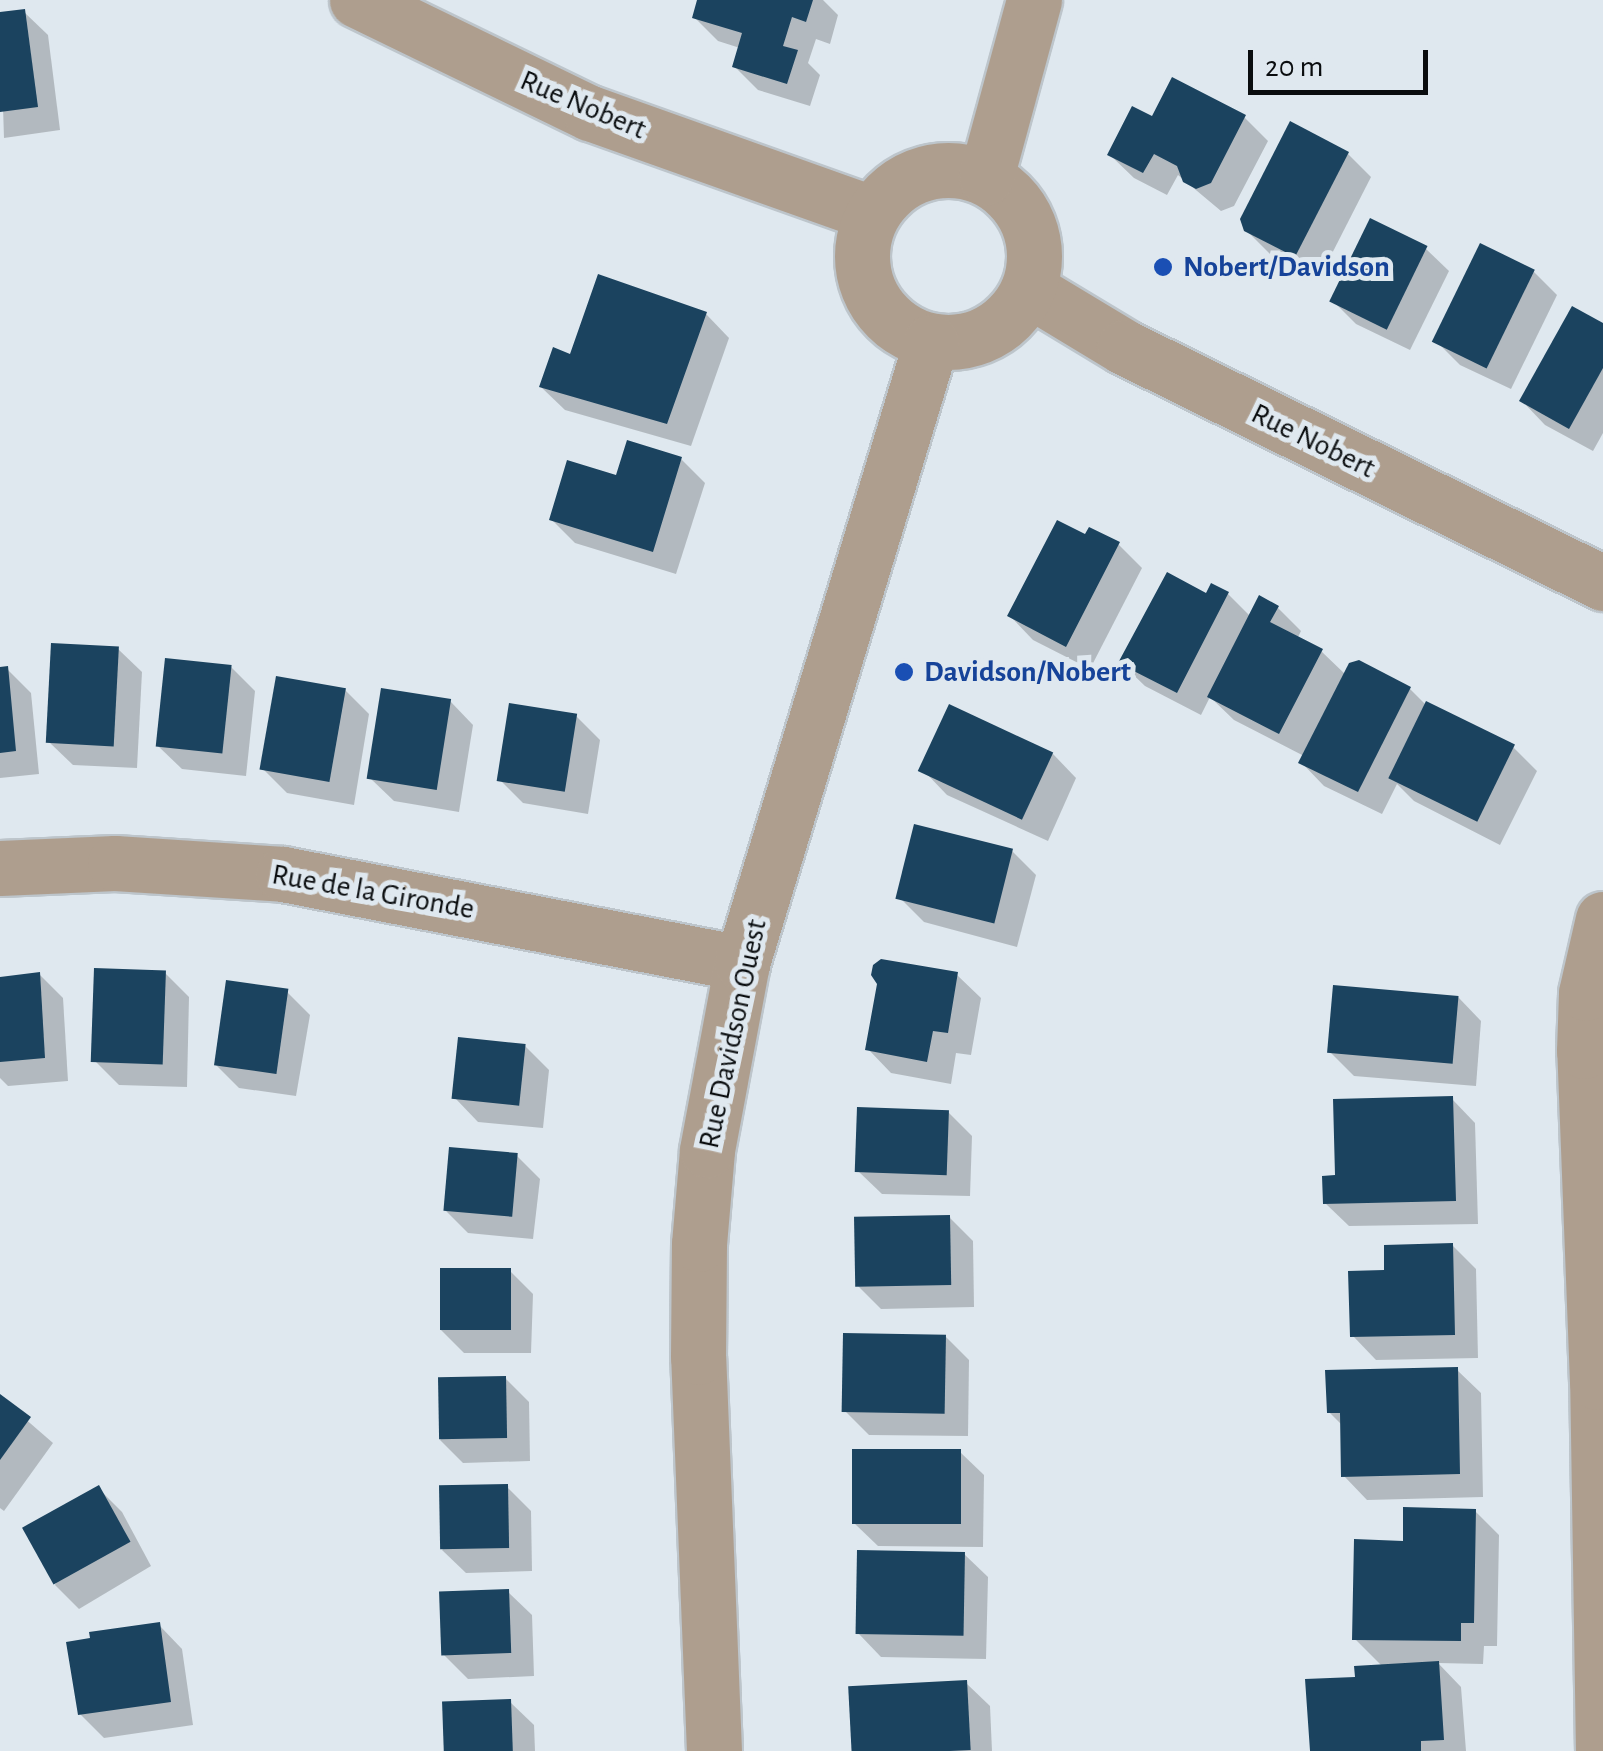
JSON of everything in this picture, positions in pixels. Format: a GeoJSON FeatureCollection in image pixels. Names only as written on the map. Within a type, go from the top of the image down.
{"type":"FeatureCollection","features":[{"type":"Feature","properties":{"kind":"street","name":"Rue Nobert"},"geometry":{"type":"LineString","coordinates":[[358,0],[590,113],[871,213]]}},
{"type":"Feature","properties":{"kind":"street"},"geometry":{"type":"LineString","coordinates":[[986,176],[1034,0]]}},
{"type":"Feature","properties":{"kind":"street"},"geometry":{"type":"LineString","coordinates":[[945,169],[986,176],[1018,203],[1034,242],[1028,289],[1008,319],[974,340],[931,342],[893,324],[868,291],[862,249],[871,213],[905,181],[945,169]]}},
{"type":"Feature","properties":{"kind":"street","name":"Rue Nobert"},"geometry":{"type":"LineString","coordinates":[[1028,289],[1124,347],[1603,583]]}},
{"type":"Feature","properties":{"kind":"street","name":"Rue Davidson Ouest"},"geometry":{"type":"LineString","coordinates":[[714,1751],[698,1358],[699,1244],[707,1150],[742,964],[931,342]]}},
{"type":"Feature","properties":{"kind":"street","name":"Rue de la Gironde"},"geometry":{"type":"LineString","coordinates":[[0,868],[116,863],[282,874],[742,964]]}},
{"type":"Feature","properties":{"kind":"street"},"geometry":{"type":"LineString","coordinates":[[1603,919],[1586,993],[1584,1051],[1600,1382],[1603,1751]]}},
{"type":"Feature","properties":{"kind":"building"},"geometry":{"type":"Polygon","coordinates":[[[697,0],[813,0],[806,22],[792,17],[783,46],[798,50],[787,84],[732,67],[742,33],[692,18],[697,0]]]}},
{"type":"Feature","properties":{"kind":"building"},"geometry":{"type":"Polygon","coordinates":[[[25,9],[38,107],[0,112],[0,12],[25,9]]]}},
{"type":"Feature","properties":{"kind":"building"},"geometry":{"type":"Polygon","coordinates":[[[1172,77],[1246,115],[1211,183],[1196,189],[1183,182],[1177,166],[1154,154],[1143,173],[1107,155],[1132,106],[1152,116],[1172,77]]]}},
{"type":"Feature","properties":{"kind":"building"},"geometry":{"type":"Polygon","coordinates":[[[1290,121],[1349,152],[1295,257],[1244,231],[1240,219],[1290,121]]]}},
{"type":"Feature","properties":{"kind":"building"},"geometry":{"type":"Polygon","coordinates":[[[1370,218],[1428,246],[1387,330],[1329,302],[1370,218]]]}},
{"type":"Feature","properties":{"kind":"building"},"geometry":{"type":"Polygon","coordinates":[[[1480,243],[1535,270],[1487,369],[1432,342],[1480,243]]]}},
{"type":"Feature","properties":{"kind":"building"},"geometry":{"type":"Polygon","coordinates":[[[598,274],[707,312],[667,424],[539,387],[553,347],[570,354],[598,274]]]}},
{"type":"Feature","properties":{"kind":"building"},"geometry":{"type":"Polygon","coordinates":[[[1572,306],[1603,323],[1603,368],[1569,429],[1519,401],[1572,306]]]}},
{"type":"Feature","properties":{"kind":"building"},"geometry":{"type":"Polygon","coordinates":[[[627,440],[682,457],[653,552],[549,520],[567,460],[616,475],[627,440]]]}},
{"type":"Feature","properties":{"kind":"building"},"geometry":{"type":"Polygon","coordinates":[[[1057,520],[1085,534],[1089,527],[1120,542],[1066,647],[1007,616],[1057,520]]]}},
{"type":"Feature","properties":{"kind":"building"},"geometry":{"type":"Polygon","coordinates":[[[1167,572],[1206,593],[1211,583],[1229,592],[1177,693],[1118,663],[1167,572]]]}},
{"type":"Feature","properties":{"kind":"building"},"geometry":{"type":"Polygon","coordinates":[[[1259,595],[1279,606],[1270,622],[1323,649],[1279,734],[1207,697],[1259,595]]]}},
{"type":"Feature","properties":{"kind":"building"},"geometry":{"type":"Polygon","coordinates":[[[51,643],[119,647],[114,746],[46,743],[51,643]]]}},
{"type":"Feature","properties":{"kind":"building"},"geometry":{"type":"Polygon","coordinates":[[[165,658],[232,665],[222,754],[156,747],[165,658]]]}},
{"type":"Feature","properties":{"kind":"building"},"geometry":{"type":"Polygon","coordinates":[[[1359,660],[1411,687],[1358,792],[1298,763],[1349,663],[1359,660]]]}},
{"type":"Feature","properties":{"kind":"building"},"geometry":{"type":"Polygon","coordinates":[[[8,666],[16,751],[0,753],[0,667],[8,666]]]}},
{"type":"Feature","properties":{"kind":"building"},"geometry":{"type":"Polygon","coordinates":[[[276,676],[346,688],[329,782],[260,770],[276,676]]]}},
{"type":"Feature","properties":{"kind":"building"},"geometry":{"type":"Polygon","coordinates":[[[381,688],[451,699],[437,790],[367,779],[381,688]]]}},
{"type":"Feature","properties":{"kind":"building"},"geometry":{"type":"Polygon","coordinates":[[[1426,701],[1515,744],[1477,822],[1388,778],[1426,701]]]}},
{"type":"Feature","properties":{"kind":"building"},"geometry":{"type":"Polygon","coordinates":[[[509,703],[577,714],[565,792],[497,781],[509,703]]]}},
{"type":"Feature","properties":{"kind":"building"},"geometry":{"type":"Polygon","coordinates":[[[949,704],[1053,753],[1022,820],[918,771],[949,704]]]}},
{"type":"Feature","properties":{"kind":"building"},"geometry":{"type":"Polygon","coordinates":[[[914,824],[1013,849],[994,923],[895,899],[914,824]]]}},
{"type":"Feature","properties":{"kind":"building"},"geometry":{"type":"Polygon","coordinates":[[[881,959],[958,972],[948,1033],[933,1031],[927,1062],[865,1050],[877,984],[871,975],[873,965],[881,959]]]}},
{"type":"Feature","properties":{"kind":"building"},"geometry":{"type":"Polygon","coordinates":[[[94,968],[166,971],[163,1064],[91,1062],[94,968]]]}},
{"type":"Feature","properties":{"kind":"building"},"geometry":{"type":"Polygon","coordinates":[[[40,972],[45,1058],[0,1062],[0,977],[40,972]]]}},
{"type":"Feature","properties":{"kind":"building"},"geometry":{"type":"Polygon","coordinates":[[[226,980],[288,989],[276,1074],[214,1065],[226,980]]]}},
{"type":"Feature","properties":{"kind":"building"},"geometry":{"type":"Polygon","coordinates":[[[1333,985],[1459,996],[1453,1064],[1327,1053],[1333,985]]]}},
{"type":"Feature","properties":{"kind":"building"},"geometry":{"type":"Polygon","coordinates":[[[458,1037],[526,1044],[519,1106],[452,1099],[458,1037]]]}},
{"type":"Feature","properties":{"kind":"building"},"geometry":{"type":"Polygon","coordinates":[[[1453,1096],[1456,1201],[1323,1204],[1322,1176],[1335,1175],[1333,1099],[1453,1096]]]}},
{"type":"Feature","properties":{"kind":"building"},"geometry":{"type":"Polygon","coordinates":[[[857,1107],[949,1110],[947,1175],[855,1172],[857,1107]]]}},
{"type":"Feature","properties":{"kind":"building"},"geometry":{"type":"Polygon","coordinates":[[[449,1147],[518,1153],[512,1217],[443,1211],[449,1147]]]}},
{"type":"Feature","properties":{"kind":"building"},"geometry":{"type":"Polygon","coordinates":[[[950,1215],[951,1285],[855,1287],[854,1217],[950,1215]]]}},
{"type":"Feature","properties":{"kind":"building"},"geometry":{"type":"Polygon","coordinates":[[[1453,1243],[1455,1335],[1350,1337],[1348,1271],[1384,1270],[1384,1245],[1453,1243]]]}},
{"type":"Feature","properties":{"kind":"building"},"geometry":{"type":"Polygon","coordinates":[[[440,1268],[511,1268],[511,1330],[440,1330],[440,1268]]]}},
{"type":"Feature","properties":{"kind":"building"},"geometry":{"type":"Polygon","coordinates":[[[843,1333],[946,1335],[945,1414],[842,1412],[843,1333]]]}},
{"type":"Feature","properties":{"kind":"building"},"geometry":{"type":"Polygon","coordinates":[[[1458,1367],[1460,1474],[1341,1477],[1340,1413],[1327,1413],[1325,1370],[1458,1367]]]}},
{"type":"Feature","properties":{"kind":"building"},"geometry":{"type":"Polygon","coordinates":[[[506,1376],[507,1438],[439,1439],[438,1377],[506,1376]]]}},
{"type":"Feature","properties":{"kind":"building"},"geometry":{"type":"Polygon","coordinates":[[[0,1394],[31,1417],[0,1460],[0,1394]]]}},
{"type":"Feature","properties":{"kind":"building"},"geometry":{"type":"Polygon","coordinates":[[[852,1449],[961,1449],[961,1524],[852,1524],[852,1449]]]}},
{"type":"Feature","properties":{"kind":"building"},"geometry":{"type":"Polygon","coordinates":[[[508,1484],[509,1548],[440,1549],[439,1485],[508,1484]]]}},
{"type":"Feature","properties":{"kind":"building"},"geometry":{"type":"Polygon","coordinates":[[[99,1485],[131,1542],[54,1585],[22,1528],[99,1485]]]}},
{"type":"Feature","properties":{"kind":"building"},"geometry":{"type":"Polygon","coordinates":[[[1403,1507],[1476,1509],[1474,1623],[1461,1623],[1461,1641],[1352,1640],[1354,1539],[1403,1541],[1403,1507]]]}},
{"type":"Feature","properties":{"kind":"building"},"geometry":{"type":"Polygon","coordinates":[[[857,1550],[965,1552],[964,1636],[856,1634],[857,1550]]]}},
{"type":"Feature","properties":{"kind":"building"},"geometry":{"type":"Polygon","coordinates":[[[509,1589],[511,1653],[441,1655],[439,1591],[509,1589]]]}},
{"type":"Feature","properties":{"kind":"building"},"geometry":{"type":"Polygon","coordinates":[[[160,1622],[171,1702],[78,1715],[66,1642],[90,1638],[89,1632],[160,1622]]]}},
{"type":"Feature","properties":{"kind":"building"},"geometry":{"type":"Polygon","coordinates":[[[1439,1661],[1444,1740],[1421,1741],[1421,1751],[1310,1751],[1305,1679],[1355,1677],[1354,1666],[1439,1661]]]}},
{"type":"Feature","properties":{"kind":"building"},"geometry":{"type":"Polygon","coordinates":[[[967,1680],[971,1750],[852,1751],[848,1686],[967,1680]]]}},
{"type":"Feature","properties":{"kind":"building"},"geometry":{"type":"Polygon","coordinates":[[[511,1699],[513,1751],[444,1751],[442,1701],[511,1699]]]}},
{"type":"Feature","properties":{"kind":"place","name":"Nobert/Davidson"},"geometry":{"type":"Point","coordinates":[1163,267]}},
{"type":"Feature","properties":{"kind":"place","name":"Davidson/Nobert"},"geometry":{"type":"Point","coordinates":[904,672]}}]}
